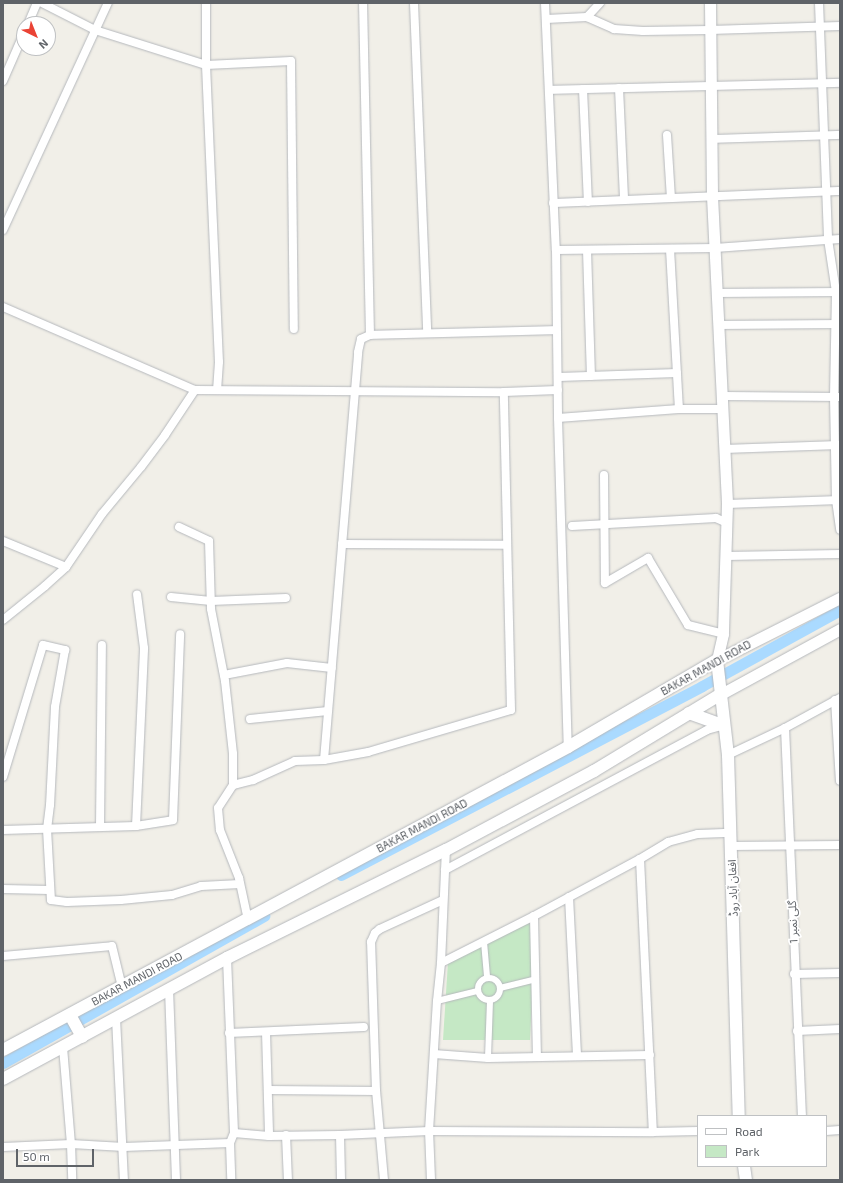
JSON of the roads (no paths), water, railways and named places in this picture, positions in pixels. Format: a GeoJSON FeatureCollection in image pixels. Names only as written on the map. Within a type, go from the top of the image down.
{"type":"FeatureCollection","features":[{"type":"Feature","properties":{"kind":"main road","name":"BAKAR MANDI ROAD"},"geometry":{"type":"LineString","coordinates":[[3,1050],[248,920],[568,747],[717,663]]}},
{"type":"Feature","properties":{"kind":"main road","name":"افغان آباد روڈ"},"geometry":{"type":"LineString","coordinates":[[717,663],[728,755],[739,1115]]}},
{"type":"Feature","properties":{"kind":"main road"},"geometry":{"type":"LineString","coordinates":[[3,1079],[227,958],[446,850],[594,771],[689,713],[720,688]]}},
{"type":"Feature","properties":{"kind":"main road"},"geometry":{"type":"LineString","coordinates":[[689,713],[724,726]]}},
{"type":"Feature","properties":{"kind":"main road"},"geometry":{"type":"LineString","coordinates":[[70,1014],[82,1036]]}},
{"type":"Feature","properties":{"kind":"main road"},"geometry":{"type":"LineString","coordinates":[[744,1167],[746,1180]]}},
{"type":"Feature","properties":{"kind":"street"},"geometry":{"type":"LineString","coordinates":[[31,16],[37,3]]}},
{"type":"Feature","properties":{"kind":"street"},"geometry":{"type":"LineString","coordinates":[[42,3],[95,30],[206,65],[291,61],[294,329]]}},
{"type":"Feature","properties":{"kind":"street"},"geometry":{"type":"LineString","coordinates":[[3,230],[108,3]]}},
{"type":"Feature","properties":{"kind":"street"},"geometry":{"type":"LineString","coordinates":[[206,3],[206,65],[220,362],[217,390]]}},
{"type":"Feature","properties":{"kind":"street"},"geometry":{"type":"LineString","coordinates":[[363,3],[370,336]]}},
{"type":"Feature","properties":{"kind":"street"},"geometry":{"type":"LineString","coordinates":[[414,3],[427,333]]}},
{"type":"Feature","properties":{"kind":"street"},"geometry":{"type":"LineString","coordinates":[[545,3],[556,250],[556,330],[559,377],[558,418],[568,747]]}},
{"type":"Feature","properties":{"kind":"street"},"geometry":{"type":"LineString","coordinates":[[587,17],[600,3]]}},
{"type":"Feature","properties":{"kind":"street"},"geometry":{"type":"LineString","coordinates":[[710,3],[712,196],[723,396],[727,504],[723,634],[717,663]]}},
{"type":"Feature","properties":{"kind":"street"},"geometry":{"type":"LineString","coordinates":[[819,3],[828,239],[838,292],[837,397],[838,500],[840,530]]}},
{"type":"Feature","properties":{"kind":"street"},"geometry":{"type":"LineString","coordinates":[[546,19],[587,17],[614,29],[642,31],[840,26]]}},
{"type":"Feature","properties":{"kind":"street"},"geometry":{"type":"LineString","coordinates":[[3,81],[16,51]]}},
{"type":"Feature","properties":{"kind":"street"},"geometry":{"type":"LineString","coordinates":[[549,90],[840,82]]}},
{"type":"Feature","properties":{"kind":"street"},"geometry":{"type":"LineString","coordinates":[[619,88],[624,200]]}},
{"type":"Feature","properties":{"kind":"street"},"geometry":{"type":"LineString","coordinates":[[583,89],[588,202]]}},
{"type":"Feature","properties":{"kind":"street"},"geometry":{"type":"LineString","coordinates":[[667,135],[671,198]]}},
{"type":"Feature","properties":{"kind":"street"},"geometry":{"type":"LineString","coordinates":[[712,138],[840,135]]}},
{"type":"Feature","properties":{"kind":"street"},"geometry":{"type":"LineString","coordinates":[[553,203],[840,191]]}},
{"type":"Feature","properties":{"kind":"street"},"geometry":{"type":"LineString","coordinates":[[556,250],[715,248],[840,239]]}},
{"type":"Feature","properties":{"kind":"street"},"geometry":{"type":"LineString","coordinates":[[670,249],[679,409]]}},
{"type":"Feature","properties":{"kind":"street"},"geometry":{"type":"LineString","coordinates":[[587,250],[591,376]]}},
{"type":"Feature","properties":{"kind":"street"},"geometry":{"type":"LineString","coordinates":[[717,293],[838,292]]}},
{"type":"Feature","properties":{"kind":"street"},"geometry":{"type":"LineString","coordinates":[[3,307],[195,390],[504,392],[558,390]]}},
{"type":"Feature","properties":{"kind":"street"},"geometry":{"type":"LineString","coordinates":[[718,325],[838,324]]}},
{"type":"Feature","properties":{"kind":"street"},"geometry":{"type":"LineString","coordinates":[[324,760],[358,352],[361,340],[370,336],[427,333],[556,330]]}},
{"type":"Feature","properties":{"kind":"street"},"geometry":{"type":"LineString","coordinates":[[559,377],[677,373]]}},
{"type":"Feature","properties":{"kind":"street"},"geometry":{"type":"LineString","coordinates":[[3,620],[66,567],[102,514],[165,435],[195,390]]}},
{"type":"Feature","properties":{"kind":"street"},"geometry":{"type":"LineString","coordinates":[[233,785],[253,780],[295,761],[324,760],[368,752],[511,710],[504,392]]}},
{"type":"Feature","properties":{"kind":"street"},"geometry":{"type":"LineString","coordinates":[[723,396],[837,397]]}},
{"type":"Feature","properties":{"kind":"street"},"geometry":{"type":"LineString","coordinates":[[558,418],[679,409],[723,409]]}},
{"type":"Feature","properties":{"kind":"street"},"geometry":{"type":"LineString","coordinates":[[724,449],[838,445]]}},
{"type":"Feature","properties":{"kind":"street"},"geometry":{"type":"LineString","coordinates":[[604,474],[605,583],[648,558],[688,625],[723,634]]}},
{"type":"Feature","properties":{"kind":"street"},"geometry":{"type":"LineString","coordinates":[[727,504],[838,500]]}},
{"type":"Feature","properties":{"kind":"street"},"geometry":{"type":"LineString","coordinates":[[572,526],[716,518],[727,523]]}},
{"type":"Feature","properties":{"kind":"street"},"geometry":{"type":"LineString","coordinates":[[179,527],[209,541],[211,601],[224,675],[233,754],[233,785],[218,808],[219,823],[220,830],[240,884],[248,920]]}},
{"type":"Feature","properties":{"kind":"street"},"geometry":{"type":"LineString","coordinates":[[3,541],[66,567]]}},
{"type":"Feature","properties":{"kind":"street"},"geometry":{"type":"LineString","coordinates":[[342,544],[507,545]]}},
{"type":"Feature","properties":{"kind":"street"},"geometry":{"type":"LineString","coordinates":[[726,556],[840,554]]}},
{"type":"Feature","properties":{"kind":"street"},"geometry":{"type":"LineString","coordinates":[[136,826],[144,648],[137,594]]}},
{"type":"Feature","properties":{"kind":"street"},"geometry":{"type":"LineString","coordinates":[[171,597],[211,601],[286,598]]}},
{"type":"Feature","properties":{"kind":"street","name":"BAKAR MANDI ROAD"},"geometry":{"type":"LineString","coordinates":[[717,663],[840,598]]}},
{"type":"Feature","properties":{"kind":"street"},"geometry":{"type":"LineString","coordinates":[[720,688],[840,629]]}},
{"type":"Feature","properties":{"kind":"street"},"geometry":{"type":"LineString","coordinates":[[3,830],[136,826],[173,820],[180,634]]}},
{"type":"Feature","properties":{"kind":"street"},"geometry":{"type":"LineString","coordinates":[[3,777],[43,645],[65,650],[55,707],[50,805],[47,829],[51,900],[121,900],[172,895],[201,886],[240,884]]}},
{"type":"Feature","properties":{"kind":"street"},"geometry":{"type":"LineString","coordinates":[[100,827],[102,645]]}},
{"type":"Feature","properties":{"kind":"street"},"geometry":{"type":"LineString","coordinates":[[224,675],[287,663],[332,668]]}},
{"type":"Feature","properties":{"kind":"street"},"geometry":{"type":"LineString","coordinates":[[728,755],[785,728],[838,699],[840,781]]}},
{"type":"Feature","properties":{"kind":"street"},"geometry":{"type":"LineString","coordinates":[[250,719],[328,711]]}},
{"type":"Feature","properties":{"kind":"street"},"geometry":{"type":"LineString","coordinates":[[445,870],[707,730],[724,726]]}},
{"type":"Feature","properties":{"kind":"street","name":"گلی نمبر 1"},"geometry":{"type":"LineString","coordinates":[[785,728],[794,974],[802,1115]]}},
{"type":"Feature","properties":{"kind":"street"},"geometry":{"type":"LineString","coordinates":[[441,963],[534,916],[640,859],[668,842],[682,837],[698,834],[731,833]]}},
{"type":"Feature","properties":{"kind":"street"},"geometry":{"type":"LineString","coordinates":[[731,846],[840,845]]}},
{"type":"Feature","properties":{"kind":"street"},"geometry":{"type":"LineString","coordinates":[[431,1180],[429,1131],[436,1001],[441,963],[446,850]]}},
{"type":"Feature","properties":{"kind":"street"},"geometry":{"type":"LineString","coordinates":[[640,859],[653,1132]]}},
{"type":"Feature","properties":{"kind":"street"},"geometry":{"type":"LineString","coordinates":[[3,889],[50,890]]}},
{"type":"Feature","properties":{"kind":"street"},"geometry":{"type":"LineString","coordinates":[[569,897],[576,1056]]}},
{"type":"Feature","properties":{"kind":"street"},"geometry":{"type":"LineString","coordinates":[[384,1180],[376,1091],[371,942],[375,933],[380,929],[443,900]]}},
{"type":"Feature","properties":{"kind":"street"},"geometry":{"type":"LineString","coordinates":[[534,916],[537,1058]]}},
{"type":"Feature","properties":{"kind":"street"},"geometry":{"type":"LineString","coordinates":[[484,942],[488,978]]}},
{"type":"Feature","properties":{"kind":"street"},"geometry":{"type":"LineString","coordinates":[[3,956],[112,946],[122,987]]}},
{"type":"Feature","properties":{"kind":"street"},"geometry":{"type":"LineString","coordinates":[[227,958],[234,1133],[230,1143],[231,1180]]}},
{"type":"Feature","properties":{"kind":"street"},"geometry":{"type":"LineString","coordinates":[[794,974],[840,973]]}},
{"type":"Feature","properties":{"kind":"street"},"geometry":{"type":"LineString","coordinates":[[488,978],[496,980],[500,988],[498,996],[490,1001],[482,999],[478,991],[480,982],[488,978]]}},
{"type":"Feature","properties":{"kind":"street"},"geometry":{"type":"LineString","coordinates":[[500,988],[535,979]]}},
{"type":"Feature","properties":{"kind":"street"},"geometry":{"type":"LineString","coordinates":[[169,990],[176,1180]]}},
{"type":"Feature","properties":{"kind":"street"},"geometry":{"type":"LineString","coordinates":[[436,1001],[478,991]]}},
{"type":"Feature","properties":{"kind":"street"},"geometry":{"type":"LineString","coordinates":[[488,1058],[490,1001]]}},
{"type":"Feature","properties":{"kind":"street"},"geometry":{"type":"LineString","coordinates":[[116,1018],[124,1147],[124,1180]]}},
{"type":"Feature","properties":{"kind":"street"},"geometry":{"type":"LineString","coordinates":[[229,1033],[364,1028]]}},
{"type":"Feature","properties":{"kind":"street"},"geometry":{"type":"LineString","coordinates":[[797,1031],[840,1029]]}},
{"type":"Feature","properties":{"kind":"street"},"geometry":{"type":"LineString","coordinates":[[266,1032],[269,1136]]}},
{"type":"Feature","properties":{"kind":"street"},"geometry":{"type":"LineString","coordinates":[[63,1047],[71,1144],[72,1180]]}},
{"type":"Feature","properties":{"kind":"street"},"geometry":{"type":"LineString","coordinates":[[434,1054],[488,1058],[650,1055]]}},
{"type":"Feature","properties":{"kind":"street"},"geometry":{"type":"LineString","coordinates":[[268,1090],[376,1091]]}},
{"type":"Feature","properties":{"kind":"street"},"geometry":{"type":"LineString","coordinates":[[827,1131],[840,1130]]}},
{"type":"Feature","properties":{"kind":"street"},"geometry":{"type":"LineString","coordinates":[[234,1133],[269,1136],[340,1135],[429,1131],[697,1131]]}},
{"type":"Feature","properties":{"kind":"street"},"geometry":{"type":"LineString","coordinates":[[286,1135],[288,1180]]}},
{"type":"Feature","properties":{"kind":"street"},"geometry":{"type":"LineString","coordinates":[[340,1135],[341,1180]]}},
{"type":"Feature","properties":{"kind":"street"},"geometry":{"type":"LineString","coordinates":[[3,1147],[71,1144],[124,1147],[230,1143]]}},
{"type":"Feature","properties":{"kind":"waterway"},"geometry":{"type":"LineString","coordinates":[[341,875],[702,686],[840,610]]}},
{"type":"Feature","properties":{"kind":"waterway"},"geometry":{"type":"LineString","coordinates":[[3,1063],[264,916]]}}]}
